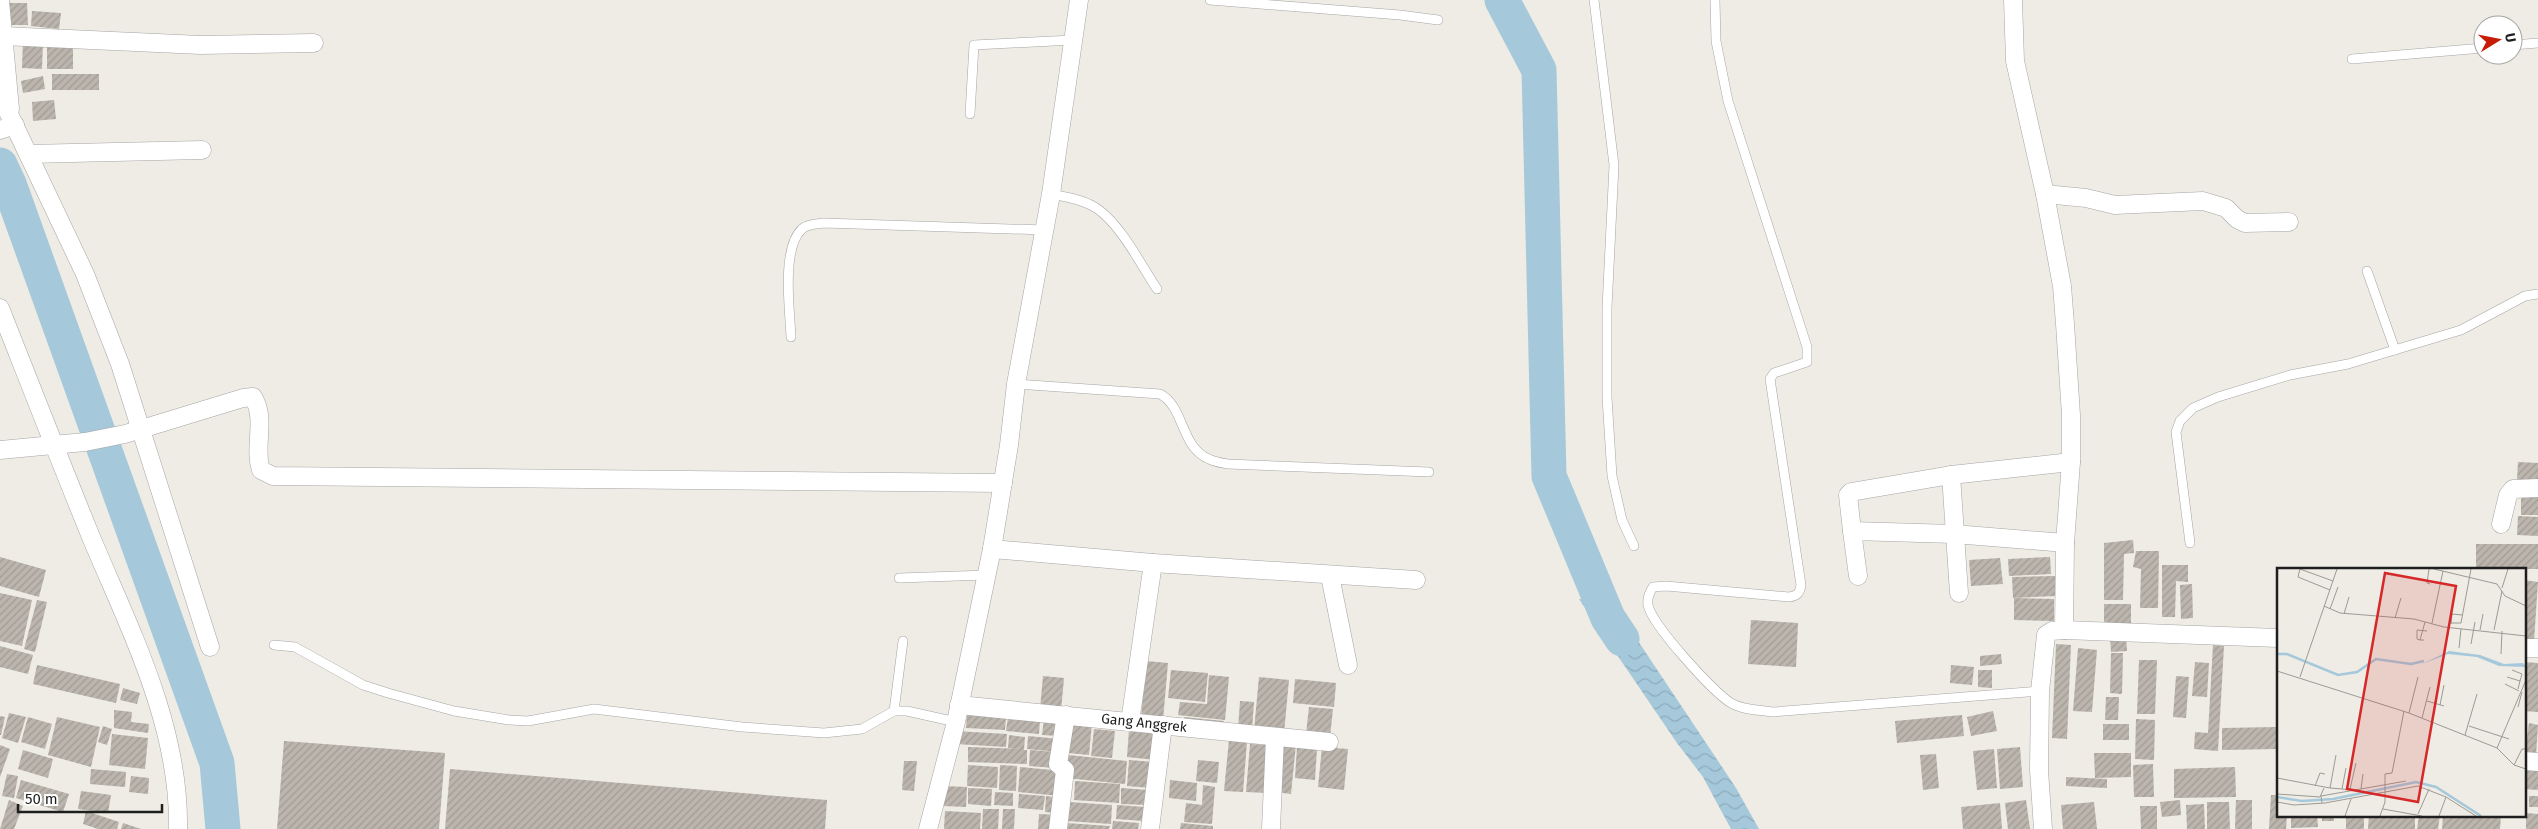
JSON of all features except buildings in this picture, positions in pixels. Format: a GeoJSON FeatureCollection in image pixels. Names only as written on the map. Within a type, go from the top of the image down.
{"type":"FeatureCollection","features":[{"type":"Feature","properties":{"kind":"street"},"geometry":{"type":"LineString","coordinates":[[928,829],[958,714],[992,549],[1016,384],[1051,194],[1079,0]]}},
{"type":"Feature","properties":{"kind":"street"},"geometry":{"type":"LineString","coordinates":[[2013,0],[2015,60],[2045,194],[2062,286],[2071,415],[2071,462],[2065,543],[2064,630]]}},
{"type":"Feature","properties":{"kind":"street"},"geometry":{"type":"LineString","coordinates":[[0,1],[9,123]]}},
{"type":"Feature","properties":{"kind":"street"},"geometry":{"type":"LineString","coordinates":[[3,36],[201,45],[314,43]]}},
{"type":"Feature","properties":{"kind":"street"},"geometry":{"type":"LineString","coordinates":[[0,95],[9,123],[28,154],[85,274],[120,364],[133,431],[210,647]]}},
{"type":"Feature","properties":{"kind":"street"},"geometry":{"type":"LineString","coordinates":[[28,154],[202,150]]}},
{"type":"Feature","properties":{"kind":"street"},"geometry":{"type":"LineString","coordinates":[[2045,194],[2086,198],[2115,206],[2203,201],[2226,208],[2237,219],[2245,223],[2289,222]]}},
{"type":"Feature","properties":{"kind":"street"},"geometry":{"type":"LineString","coordinates":[[0,308],[54,446],[139,651],[167,733],[178,800],[178,829]]}},
{"type":"Feature","properties":{"kind":"street"},"geometry":{"type":"LineString","coordinates":[[0,450],[85,442],[133,431],[243,398],[254,397],[259,407],[258,460],[261,470],[273,476],[1003,483]]}},
{"type":"Feature","properties":{"kind":"street"},"geometry":{"type":"LineString","coordinates":[[1858,576],[1848,495],[1851,492],[1950,475],[2071,462]]}},
{"type":"Feature","properties":{"kind":"street"},"geometry":{"type":"LineString","coordinates":[[1950,475],[1959,593]]}},
{"type":"Feature","properties":{"kind":"street"},"geometry":{"type":"LineString","coordinates":[[2501,524],[2508,495],[2513,489],[2538,488]]}},
{"type":"Feature","properties":{"kind":"street"},"geometry":{"type":"LineString","coordinates":[[1852,531],[1954,534],[2065,543]]}},
{"type":"Feature","properties":{"kind":"street"},"geometry":{"type":"LineString","coordinates":[[992,549],[1153,564],[1416,580]]}},
{"type":"Feature","properties":{"kind":"street"},"geometry":{"type":"LineString","coordinates":[[1130,722],[1153,564]]}},
{"type":"Feature","properties":{"kind":"street"},"geometry":{"type":"LineString","coordinates":[[1330,576],[1348,665]]}},
{"type":"Feature","properties":{"kind":"street"},"geometry":{"type":"LineString","coordinates":[[2043,829],[2039,770],[2040,691],[2046,635],[2052,631],[2064,630],[2277,638]]}},
{"type":"Feature","properties":{"kind":"street","name":"Gang Anggrek"},"geometry":{"type":"LineString","coordinates":[[958,714],[1066,715],[1329,742]]}},
{"type":"Feature","properties":{"kind":"street"},"geometry":{"type":"LineString","coordinates":[[1058,829],[1065,770],[1058,764],[1066,715]]}},
{"type":"Feature","properties":{"kind":"street"},"geometry":{"type":"LineString","coordinates":[[1150,829],[1163,726]]}},
{"type":"Feature","properties":{"kind":"street"},"geometry":{"type":"LineString","coordinates":[[1271,829],[1275,737]]}},
{"type":"Feature","properties":{"kind":"lane"},"geometry":{"type":"LineString","coordinates":[[1210,0],[1400,15],[1438,20]]}},
{"type":"Feature","properties":{"kind":"lane"},"geometry":{"type":"LineString","coordinates":[[1594,0],[1614,165],[1607,308],[1607,397],[1612,476],[1622,520],[1634,546]]}},
{"type":"Feature","properties":{"kind":"lane"},"geometry":{"type":"LineString","coordinates":[[1715,0],[1716,41],[1728,101],[1807,347],[1807,362],[1774,373],[1770,379],[1801,585],[1800,591],[1796,596],[1789,597],[1666,586],[1653,588],[1648,594],[1648,605],[1652,615],[1670,639],[1718,692],[1730,702],[1755,710],[1772,712],[2040,691]]}},
{"type":"Feature","properties":{"kind":"lane"},"geometry":{"type":"LineString","coordinates":[[970,114],[974,45],[1073,40]]}},
{"type":"Feature","properties":{"kind":"lane"},"geometry":{"type":"LineString","coordinates":[[2523,44],[2538,43]]}},
{"type":"Feature","properties":{"kind":"lane"},"geometry":{"type":"LineString","coordinates":[[2352,59],[2473,49]]}},
{"type":"Feature","properties":{"kind":"lane"},"geometry":{"type":"LineString","coordinates":[[1051,194],[1074,198],[1099,209],[1117,230],[1157,289]]}},
{"type":"Feature","properties":{"kind":"lane"},"geometry":{"type":"LineString","coordinates":[[792,337],[789,270],[793,245],[801,230],[810,225],[824,223],[1045,230]]}},
{"type":"Feature","properties":{"kind":"lane"},"geometry":{"type":"LineString","coordinates":[[2368,271],[2395,350]]}},
{"type":"Feature","properties":{"kind":"lane"},"geometry":{"type":"LineString","coordinates":[[2190,543],[2176,432],[2180,421],[2193,408],[2218,397],[2290,375],[2348,364],[2461,330],[2525,296],[2538,294]]}},
{"type":"Feature","properties":{"kind":"lane"},"geometry":{"type":"LineString","coordinates":[[1016,384],[1160,394],[1167,398],[1172,405],[1183,432],[1194,448],[1208,459],[1228,464],[1429,472]]}},
{"type":"Feature","properties":{"kind":"lane"},"geometry":{"type":"LineString","coordinates":[[899,578],[987,575]]}},
{"type":"Feature","properties":{"kind":"lane"},"geometry":{"type":"LineString","coordinates":[[894,711],[902,641]]}},
{"type":"Feature","properties":{"kind":"lane"},"geometry":{"type":"LineString","coordinates":[[274,644],[295,647],[363,685],[388,694],[454,711],[508,720],[528,721],[583,709],[594,709],[742,727],[824,733],[862,729],[894,711],[958,714]]}},
{"type":"Feature","properties":{"kind":"water"},"geometry":{"type":"Polygon","coordinates":[[[1604,597],[1628,626],[1736,788],[1759,829],[1731,829],[1703,777],[1677,743],[1579,599],[1604,597]]]}},
{"type":"Feature","properties":{"kind":"waterway"},"geometry":{"type":"LineString","coordinates":[[1502,0],[1539,70],[1549,476],[1608,618],[1622,639]]}},
{"type":"Feature","properties":{"kind":"waterway"},"geometry":{"type":"LineString","coordinates":[[0,165],[9,184],[217,763],[223,829]]}}]}
